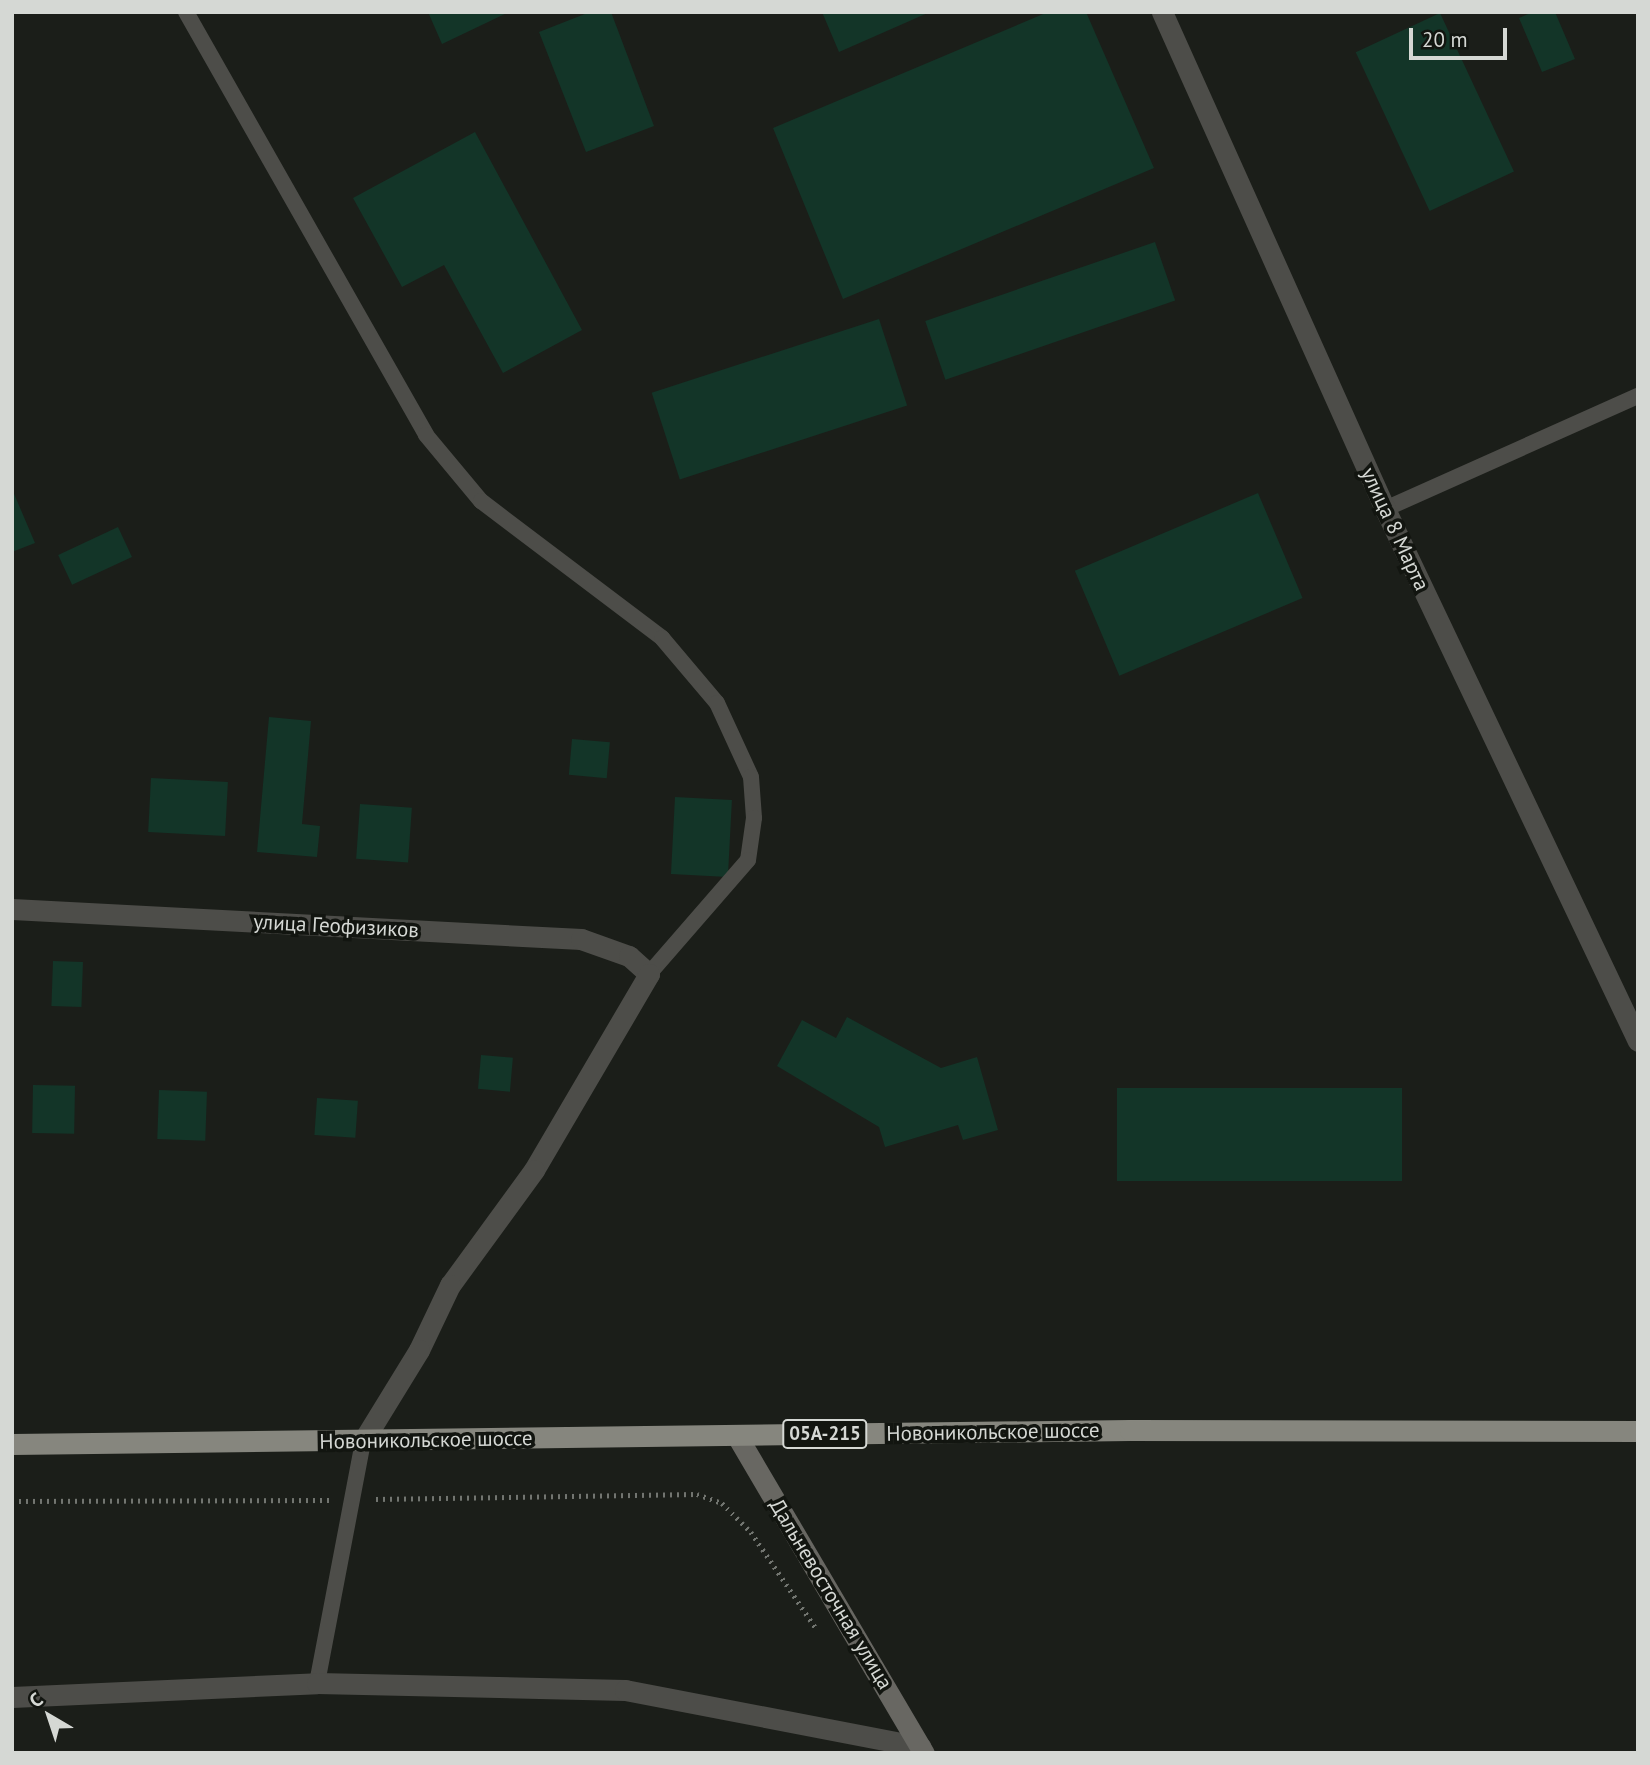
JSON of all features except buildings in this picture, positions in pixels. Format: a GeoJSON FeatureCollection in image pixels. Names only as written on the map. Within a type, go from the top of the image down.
{"type":"FeatureCollection","features":[{"type":"Feature","properties":{"kind":"highway","name":"Новоникольское шоссе"},"geometry":{"type":"LineString","coordinates":[[12,1444],[1130,1430],[1638,1431]]}},
{"type":"Feature","properties":{"kind":"main road","name":"Дальневосточная улица"},"geometry":{"type":"LineString","coordinates":[[737,1436],[923,1750]]}},
{"type":"Feature","properties":{"kind":"street","name":"улица 8 Марта"},"geometry":{"type":"LineString","coordinates":[[1162,12],[1385,509],[1638,1041]]}},
{"type":"Feature","properties":{"kind":"street","name":"улица Геофизиков"},"geometry":{"type":"LineString","coordinates":[[12,909],[581,939],[629,956],[649,974]]}},
{"type":"Feature","properties":{"kind":"street"},"geometry":{"type":"LineString","coordinates":[[363,1441],[419,1350],[450,1285],[534,1170],[649,974]]}},
{"type":"Feature","properties":{"kind":"street"},"geometry":{"type":"LineString","coordinates":[[12,1697],[317,1683],[625,1690],[923,1750]]}},
{"type":"Feature","properties":{"kind":"lane"},"geometry":{"type":"LineString","coordinates":[[186,12],[426,435],[481,501],[662,638],[718,703],[751,777],[754,818],[748,860],[649,974]]}},
{"type":"Feature","properties":{"kind":"lane"},"geometry":{"type":"LineString","coordinates":[[1385,509],[1638,396]]}},
{"type":"Feature","properties":{"kind":"lane"},"geometry":{"type":"LineString","coordinates":[[317,1683],[363,1441]]}},
{"type":"Feature","properties":{"kind":"path"},"geometry":{"type":"LineString","coordinates":[[12,1501],[352,1500],[697,1494],[722,1503],[751,1532],[821,1636]]}}]}
